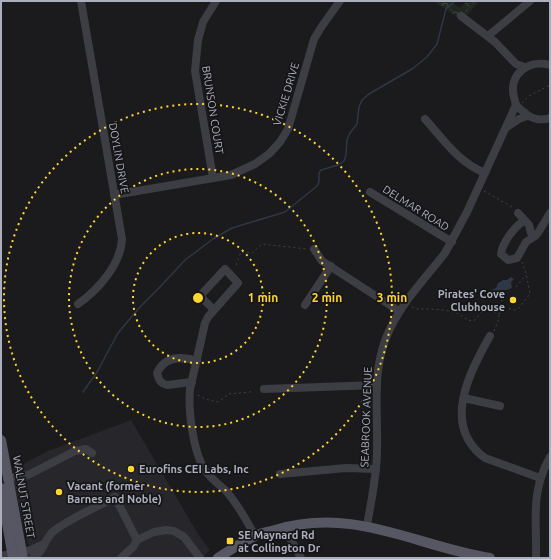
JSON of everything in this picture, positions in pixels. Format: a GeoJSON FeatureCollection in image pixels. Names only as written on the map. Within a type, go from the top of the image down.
{"type":"FeatureCollection","features":[{"type":"Feature","properties":{"kind":"main road","name":"WALNUT STREET"},"geometry":{"type":"LineString","coordinates":[[1,440],[8,478],[17,555]]}},
{"type":"Feature","properties":{"kind":"main road","name":"WALNUT STREET"},"geometry":{"type":"LineString","coordinates":[[1,488],[17,555]]}},
{"type":"Feature","properties":{"kind":"main road"},"geometry":{"type":"LineString","coordinates":[[218,558],[255,536],[284,527],[316,522],[338,522],[367,526],[447,549],[490,558]]}},
{"type":"Feature","properties":{"kind":"street","name":"DOYLIN DRIVE"},"geometry":{"type":"LineString","coordinates":[[78,304],[92,293],[116,261],[119,255],[122,239],[81,1]]}},
{"type":"Feature","properties":{"kind":"street","name":"BRUNSON COURT"},"geometry":{"type":"LineString","coordinates":[[213,178],[195,71],[198,40],[203,22],[216,1]]}},
{"type":"Feature","properties":{"kind":"street","name":"VICKIE DRIVE"},"geometry":{"type":"LineString","coordinates":[[114,195],[213,178],[238,172],[251,167],[269,154],[280,142],[292,119],[314,39],[340,1]]}},
{"type":"Feature","properties":{"kind":"street"},"geometry":{"type":"LineString","coordinates":[[488,36],[530,1]]}},
{"type":"Feature","properties":{"kind":"street"},"geometry":{"type":"LineString","coordinates":[[461,16],[488,36],[522,70]]}},
{"type":"Feature","properties":{"kind":"street"},"geometry":{"type":"LineString","coordinates":[[550,65],[536,64],[522,70],[513,88],[518,105],[527,116],[540,120],[550,118]]}},
{"type":"Feature","properties":{"kind":"street","name":"SEABROOK AVENUE"},"geometry":{"type":"LineString","coordinates":[[367,526],[376,469],[377,385],[379,362],[384,344],[399,311],[452,242],[518,105]]}},
{"type":"Feature","properties":{"kind":"street"},"geometry":{"type":"LineString","coordinates":[[507,128],[519,119],[527,116]]}},
{"type":"Feature","properties":{"kind":"street"},"geometry":{"type":"LineString","coordinates":[[425,119],[461,159],[485,173]]}},
{"type":"Feature","properties":{"kind":"street","name":"DELMAR ROAD"},"geometry":{"type":"LineString","coordinates":[[370,192],[452,242]]}},
{"type":"Feature","properties":{"kind":"street"},"geometry":{"type":"LineString","coordinates":[[519,212],[524,221],[526,221],[529,225],[530,233],[536,234]]}},
{"type":"Feature","properties":{"kind":"street"},"geometry":{"type":"LineString","coordinates":[[524,221],[519,224],[506,240],[501,251],[501,254],[508,260],[517,258],[526,242],[536,234],[550,213]]}},
{"type":"Feature","properties":{"kind":"street"},"geometry":{"type":"LineString","coordinates":[[314,249],[322,261],[399,311]]}},
{"type":"Feature","properties":{"kind":"street"},"geometry":{"type":"LineString","coordinates":[[306,305],[331,266]]}},
{"type":"Feature","properties":{"kind":"street"},"geometry":{"type":"LineString","coordinates":[[214,310],[200,296],[225,269],[238,283],[208,317],[205,323],[189,399],[191,420],[198,454],[202,464],[209,475],[235,502],[255,536]]}},
{"type":"Feature","properties":{"kind":"street"},"geometry":{"type":"LineString","coordinates":[[490,336],[472,371],[464,398],[462,412],[463,428],[466,437],[474,448],[485,458],[540,478]]}},
{"type":"Feature","properties":{"kind":"street"},"geometry":{"type":"LineString","coordinates":[[192,382],[162,384],[159,381],[158,374],[166,361],[171,359],[188,359],[197,361]]}},
{"type":"Feature","properties":{"kind":"street"},"geometry":{"type":"LineString","coordinates":[[264,389],[377,385]]}},
{"type":"Feature","properties":{"kind":"street"},"geometry":{"type":"LineString","coordinates":[[464,398],[500,406]]}},
{"type":"Feature","properties":{"kind":"street"},"geometry":{"type":"LineString","coordinates":[[8,478],[28,475],[75,451],[86,449],[92,453]]}},
{"type":"Feature","properties":{"kind":"street"},"geometry":{"type":"LineString","coordinates":[[536,558],[535,508],[537,493],[540,478],[550,458]]}},
{"type":"Feature","properties":{"kind":"street"},"geometry":{"type":"LineString","coordinates":[[280,474],[346,468],[376,469]]}},
{"type":"Feature","properties":{"kind":"street"},"geometry":{"type":"LineString","coordinates":[[32,558],[42,551],[47,538],[57,528],[115,497],[137,540]]}},
{"type":"Feature","properties":{"kind":"street"},"geometry":{"type":"LineString","coordinates":[[284,527],[302,558]]}},
{"type":"Feature","properties":{"kind":"street"},"geometry":{"type":"LineString","coordinates":[[121,558],[130,550],[137,540],[154,532],[166,530],[174,531],[184,537],[200,558]]}},
{"type":"Feature","properties":{"kind":"street"},"geometry":{"type":"LineString","coordinates":[[1,556],[17,555],[44,544]]}},
{"type":"Feature","properties":{"kind":"path"},"geometry":{"type":"LineString","coordinates":[[438,1],[450,9]]}},
{"type":"Feature","properties":{"kind":"path"},"geometry":{"type":"LineString","coordinates":[[461,16],[475,1]]}},
{"type":"Feature","properties":{"kind":"path"},"geometry":{"type":"LineString","coordinates":[[518,105],[529,96],[550,85]]}},
{"type":"Feature","properties":{"kind":"path"},"geometry":{"type":"LineString","coordinates":[[484,190],[519,212]]}},
{"type":"Feature","properties":{"kind":"path"},"geometry":{"type":"LineString","coordinates":[[236,265],[241,252],[252,253],[262,244],[314,249]]}},
{"type":"Feature","properties":{"kind":"path"},"geometry":{"type":"LineString","coordinates":[[502,307],[515,310],[518,309],[530,294],[520,253]]}},
{"type":"Feature","properties":{"kind":"path"},"geometry":{"type":"LineString","coordinates":[[516,286],[524,278],[526,273]]}},
{"type":"Feature","properties":{"kind":"path"},"geometry":{"type":"LineString","coordinates":[[490,336],[498,321],[502,307],[501,302],[504,298]]}},
{"type":"Feature","properties":{"kind":"path"},"geometry":{"type":"LineString","coordinates":[[409,306],[418,309],[454,312],[470,321],[474,321],[482,311],[487,310],[499,314]]}},
{"type":"Feature","properties":{"kind":"path"},"geometry":{"type":"LineString","coordinates":[[198,395],[205,399],[218,402],[229,394],[253,391]]}},
{"type":"Feature","properties":{"kind":"shaded area"},"geometry":{"type":"Polygon","coordinates":[[[131,420],[198,534],[210,550],[202,558],[33,558],[25,534],[14,483],[14,469],[48,451],[131,420]]]}},
{"type":"Feature","properties":{"kind":"green space"},"geometry":{"type":"Polygon","coordinates":[[[433,1],[449,1],[460,8],[467,1],[480,1],[462,20],[433,1]]]}},
{"type":"Feature","properties":{"kind":"water"},"geometry":{"type":"Polygon","coordinates":[[[511,277],[514,279],[511,282],[512,288],[500,290],[495,297],[491,295],[490,291],[496,288],[498,283],[511,277]]]}},
{"type":"Feature","properties":{"kind":"waterway"},"geometry":{"type":"LineString","coordinates":[[83,392],[97,372],[118,333],[139,308],[185,260],[213,239],[232,228],[285,212],[317,186],[319,182],[319,173],[321,170],[338,165],[344,161],[347,140],[357,124],[359,107],[362,100],[369,94],[412,69],[427,57],[437,44],[446,9],[455,1]]}},
{"type":"Feature","properties":{"kind":"place","name":"Pirates' Cove Clubhouse"},"geometry":{"type":"Point","coordinates":[513,300]}},
{"type":"Feature","properties":{"kind":"place","name":"Eurofins CEI Labs, Inc"},"geometry":{"type":"Point","coordinates":[131,469]}},
{"type":"Feature","properties":{"kind":"place","name":"Vacant (former Barnes and Noble)"},"geometry":{"type":"Point","coordinates":[59,492]}},
{"type":"Feature","properties":{"kind":"place","name":"SE Maynard Rd at Collington Dr"},"geometry":{"type":"Point","coordinates":[230,541]}}]}
